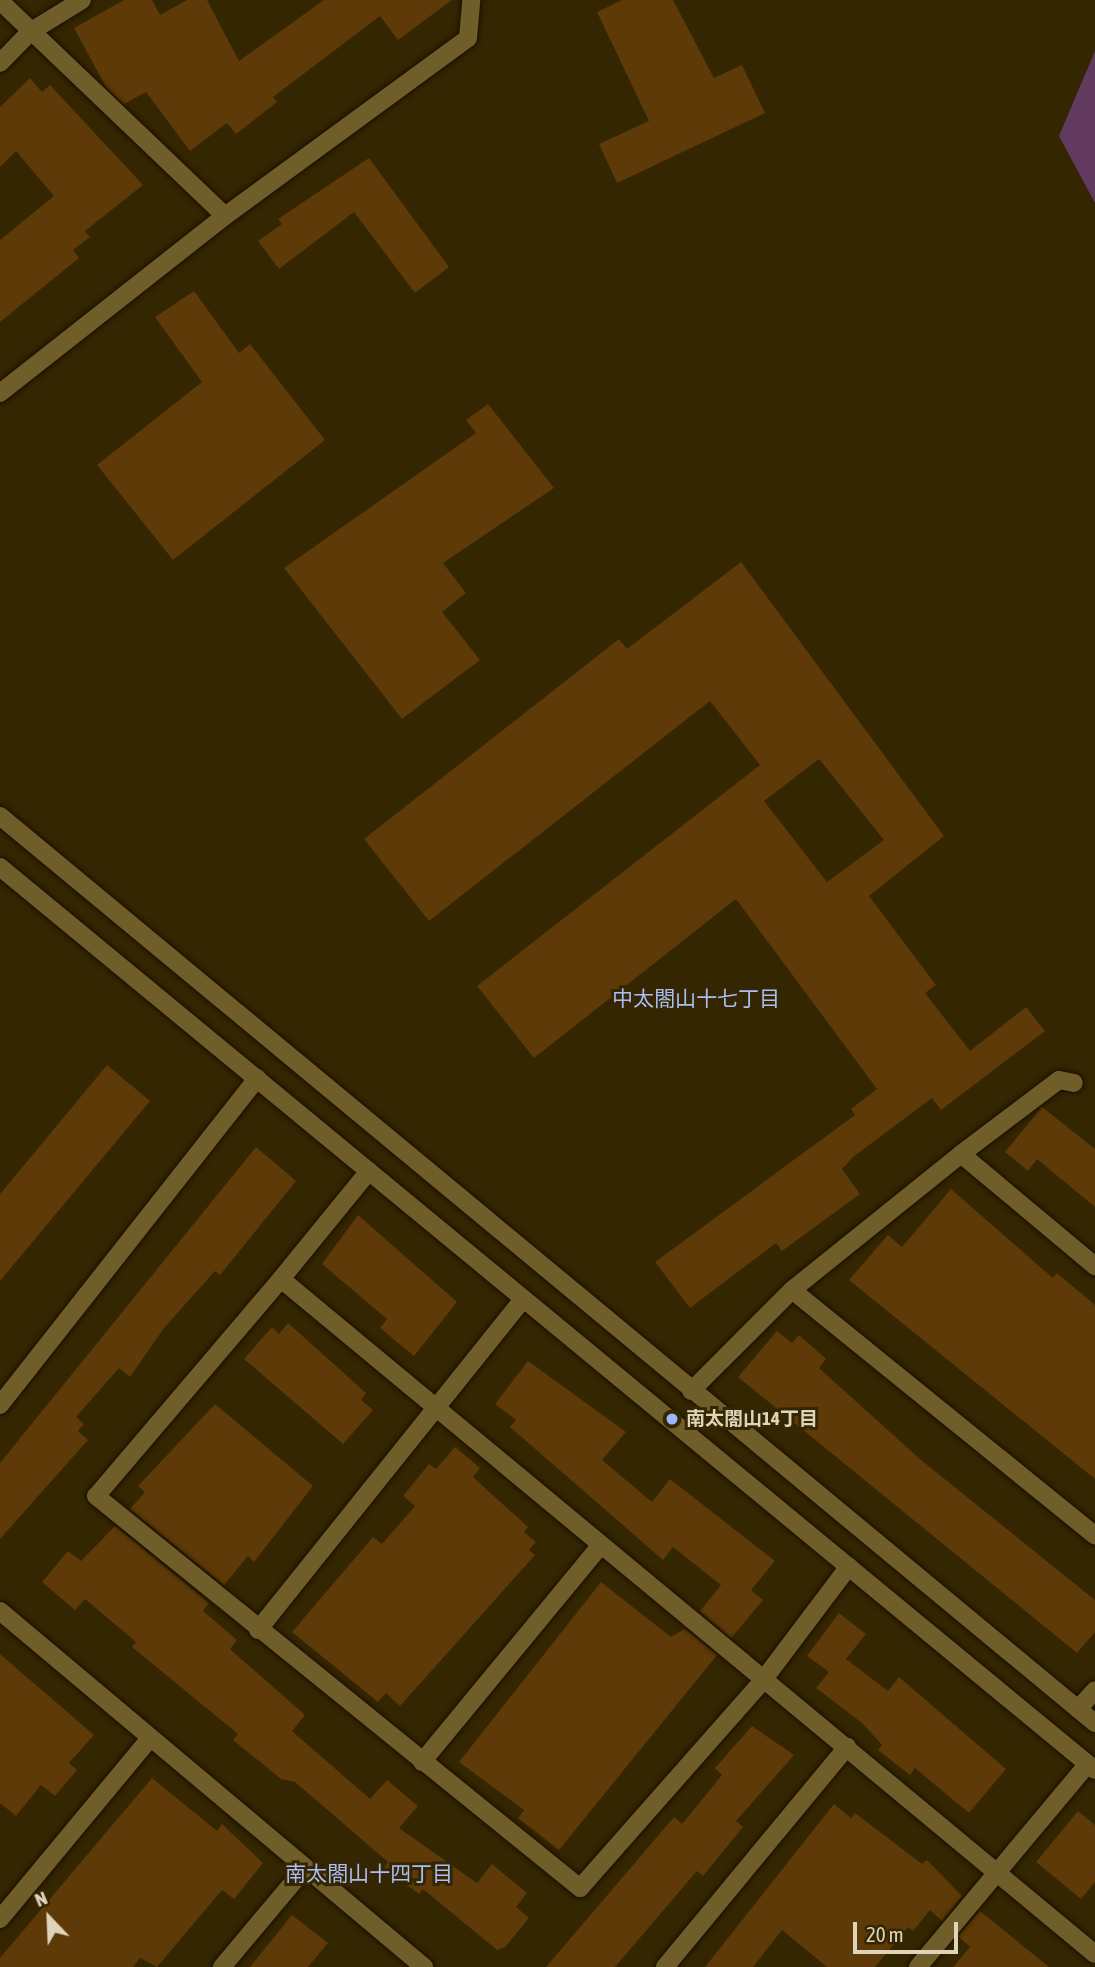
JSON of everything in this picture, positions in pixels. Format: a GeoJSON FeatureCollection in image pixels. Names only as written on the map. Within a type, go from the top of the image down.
{"type":"FeatureCollection","features":[{"type":"Feature","properties":{"kind":"street"},"geometry":{"type":"LineString","coordinates":[[0,63],[30,32],[82,0]]}},
{"type":"Feature","properties":{"kind":"street"},"geometry":{"type":"LineString","coordinates":[[0,393],[225,216],[468,38],[471,0]]}},
{"type":"Feature","properties":{"kind":"street"},"geometry":{"type":"LineString","coordinates":[[0,1],[225,216]]}},
{"type":"Feature","properties":{"kind":"street"},"geometry":{"type":"LineString","coordinates":[[0,816],[1095,1723]]}},
{"type":"Feature","properties":{"kind":"street"},"geometry":{"type":"LineString","coordinates":[[0,867],[1091,1767],[998,1870],[918,1967]]}},
{"type":"Feature","properties":{"kind":"street"},"geometry":{"type":"LineString","coordinates":[[0,1405],[257,1079]]}},
{"type":"Feature","properties":{"kind":"street"},"geometry":{"type":"LineString","coordinates":[[691,1391],[792,1290],[961,1154],[1059,1080],[1073,1083]]}},
{"type":"Feature","properties":{"kind":"street"},"geometry":{"type":"LineString","coordinates":[[961,1154],[1095,1266]]}},
{"type":"Feature","properties":{"kind":"street"},"geometry":{"type":"LineString","coordinates":[[369,1171],[96,1496],[258,1630],[580,1888],[764,1679],[849,1566]]}},
{"type":"Feature","properties":{"kind":"street"},"geometry":{"type":"LineString","coordinates":[[281,1279],[600,1546],[998,1870],[1095,1954]]}},
{"type":"Feature","properties":{"kind":"street"},"geometry":{"type":"LineString","coordinates":[[792,1290],[1095,1535]]}},
{"type":"Feature","properties":{"kind":"street"},"geometry":{"type":"LineString","coordinates":[[258,1630],[438,1409],[522,1300]]}},
{"type":"Feature","properties":{"kind":"street"},"geometry":{"type":"LineString","coordinates":[[422,1762],[600,1546]]}},
{"type":"Feature","properties":{"kind":"street"},"geometry":{"type":"LineString","coordinates":[[0,1611],[148,1741],[424,1967]]}},
{"type":"Feature","properties":{"kind":"street"},"geometry":{"type":"LineString","coordinates":[[1078,1709],[1095,1690]]}},
{"type":"Feature","properties":{"kind":"street"},"geometry":{"type":"LineString","coordinates":[[0,1919],[148,1741]]}},
{"type":"Feature","properties":{"kind":"street"},"geometry":{"type":"LineString","coordinates":[[665,1967],[847,1747]]}},
{"type":"Feature","properties":{"kind":"street"},"geometry":{"type":"LineString","coordinates":[[222,1967],[305,1868]]}},
{"type":"Feature","properties":{"kind":"shaded area"},"geometry":{"type":"Polygon","coordinates":[[[1095,51],[1095,203],[1059,136],[1095,51]]]}},
{"type":"Feature","properties":{"kind":"building"},"geometry":{"type":"Polygon","coordinates":[[[124,0],[152,0],[160,15],[187,0],[207,0],[239,61],[324,0],[452,0],[398,40],[380,16],[273,97],[277,102],[236,134],[227,123],[190,151],[146,92],[124,104],[106,87],[74,28],[124,0]]]}},
{"type":"Feature","properties":{"kind":"building"},"geometry":{"type":"Polygon","coordinates":[[[622,0],[673,0],[714,78],[742,65],[765,113],[617,183],[599,144],[649,121],[597,12],[622,0]]]}},
{"type":"Feature","properties":{"kind":"building"},"geometry":{"type":"Polygon","coordinates":[[[30,78],[42,92],[50,85],[143,185],[85,231],[90,237],[73,250],[79,258],[0,322],[0,240],[54,196],[16,151],[0,167],[0,107],[30,78]]]}},
{"type":"Feature","properties":{"kind":"building"},"geometry":{"type":"Polygon","coordinates":[[[369,158],[449,267],[415,293],[354,212],[279,269],[258,241],[282,224],[278,219],[369,158]]]}},
{"type":"Feature","properties":{"kind":"building"},"geometry":{"type":"Polygon","coordinates":[[[194,291],[239,353],[250,344],[325,440],[173,560],[97,465],[202,382],[155,317],[194,291]]]}},
{"type":"Feature","properties":{"kind":"building"},"geometry":{"type":"Polygon","coordinates":[[[488,404],[554,488],[443,563],[466,593],[442,612],[480,660],[402,719],[284,568],[476,433],[466,420],[488,404]]]}},
{"type":"Feature","properties":{"kind":"building"},"geometry":{"type":"Polygon","coordinates":[[[741,562],[944,836],[869,896],[936,985],[925,993],[970,1051],[1026,1007],[1045,1031],[941,1110],[932,1098],[853,1157],[842,1169],[860,1194],[782,1251],[776,1243],[690,1308],[655,1262],[855,1115],[851,1109],[877,1089],[736,899],[534,1058],[477,986],[760,765],[710,701],[429,921],[364,839],[619,639],[627,649],[741,562]],[[819,759],[764,801],[827,882],[884,840],[819,759]]]}},
{"type":"Feature","properties":{"kind":"building"},"geometry":{"type":"Polygon","coordinates":[[[107,1065],[150,1101],[0,1281],[0,1194],[107,1065]]]}},
{"type":"Feature","properties":{"kind":"building"},"geometry":{"type":"Polygon","coordinates":[[[1042,1107],[1095,1149],[1095,1207],[1037,1159],[1028,1171],[1005,1152],[1042,1107]]]}},
{"type":"Feature","properties":{"kind":"building"},"geometry":{"type":"Polygon","coordinates":[[[256,1147],[296,1181],[220,1275],[215,1271],[164,1328],[130,1377],[119,1368],[76,1417],[84,1424],[78,1431],[88,1440],[0,1539],[0,1463],[256,1147]]]}},
{"type":"Feature","properties":{"kind":"building"},"geometry":{"type":"Polygon","coordinates":[[[951,1189],[1053,1278],[1057,1273],[1095,1305],[1095,1479],[849,1280],[888,1235],[902,1247],[951,1189]]]}},
{"type":"Feature","properties":{"kind":"building"},"geometry":{"type":"Polygon","coordinates":[[[358,1215],[457,1302],[414,1356],[380,1328],[387,1319],[322,1264],[358,1215]]]}},
{"type":"Feature","properties":{"kind":"building"},"geometry":{"type":"Polygon","coordinates":[[[288,1323],[366,1393],[361,1400],[373,1410],[343,1444],[244,1359],[272,1327],[279,1334],[288,1323]]]}},
{"type":"Feature","properties":{"kind":"building"},"geometry":{"type":"Polygon","coordinates":[[[777,1331],[792,1343],[799,1335],[826,1359],[819,1368],[921,1460],[1095,1600],[1095,1632],[1077,1653],[738,1377],[777,1331]]]}},
{"type":"Feature","properties":{"kind":"building"},"geometry":{"type":"Polygon","coordinates":[[[528,1361],[626,1432],[602,1460],[652,1502],[670,1479],[775,1561],[751,1590],[763,1600],[731,1638],[700,1611],[721,1585],[673,1547],[663,1560],[510,1427],[516,1420],[495,1404],[528,1361]]]}},
{"type":"Feature","properties":{"kind":"building"},"geometry":{"type":"Polygon","coordinates":[[[215,1404],[313,1486],[254,1562],[248,1556],[224,1585],[130,1509],[145,1492],[138,1486],[215,1404]]]}},
{"type":"Feature","properties":{"kind":"building"},"geometry":{"type":"Polygon","coordinates":[[[455,1447],[480,1468],[473,1477],[528,1527],[524,1532],[536,1542],[529,1550],[535,1555],[400,1706],[386,1693],[378,1702],[292,1632],[373,1537],[382,1544],[415,1506],[403,1496],[429,1464],[436,1469],[455,1447]]]}},
{"type":"Feature","properties":{"kind":"building"},"geometry":{"type":"Polygon","coordinates":[[[115,1526],[209,1603],[203,1611],[237,1640],[230,1649],[305,1715],[292,1731],[370,1799],[387,1780],[418,1806],[399,1828],[477,1883],[492,1864],[527,1893],[516,1907],[529,1918],[505,1947],[497,1950],[423,1889],[419,1894],[384,1868],[388,1862],[295,1782],[281,1779],[233,1740],[238,1734],[132,1647],[136,1642],[85,1599],[75,1610],[42,1582],[68,1551],[81,1561],[115,1526]]]}},
{"type":"Feature","properties":{"kind":"building"},"geometry":{"type":"Polygon","coordinates":[[[601,1582],[671,1637],[685,1629],[717,1655],[559,1850],[518,1818],[524,1810],[459,1762],[601,1582]]]}},
{"type":"Feature","properties":{"kind":"building"},"geometry":{"type":"Polygon","coordinates":[[[839,1613],[866,1634],[846,1659],[888,1691],[899,1677],[1006,1769],[969,1813],[915,1768],[910,1775],[878,1750],[882,1745],[862,1723],[816,1688],[829,1672],[807,1656],[839,1613]]]}},
{"type":"Feature","properties":{"kind":"building"},"geometry":{"type":"Polygon","coordinates":[[[0,1654],[94,1735],[69,1763],[77,1770],[55,1796],[41,1785],[16,1816],[0,1803],[0,1654]]]}},
{"type":"Feature","properties":{"kind":"building"},"geometry":{"type":"Polygon","coordinates":[[[752,1726],[794,1755],[736,1821],[743,1827],[703,1876],[697,1871],[615,1967],[546,1967],[674,1817],[682,1824],[722,1775],[715,1768],[752,1726]]]}},
{"type":"Feature","properties":{"kind":"building"},"geometry":{"type":"Polygon","coordinates":[[[152,1778],[217,1831],[222,1824],[263,1863],[234,1899],[222,1890],[157,1967],[140,1958],[133,1967],[0,1967],[0,1958],[152,1778]]]}},
{"type":"Feature","properties":{"kind":"building"},"geometry":{"type":"Polygon","coordinates":[[[834,1804],[851,1818],[855,1813],[922,1864],[927,1860],[962,1896],[942,1921],[930,1910],[913,1931],[908,1927],[875,1967],[827,1967],[782,1930],[753,1967],[705,1967],[834,1804]]]}},
{"type":"Feature","properties":{"kind":"building"},"geometry":{"type":"Polygon","coordinates":[[[1078,1811],[1095,1825],[1095,1882],[1081,1899],[1036,1862],[1078,1811]]]}},
{"type":"Feature","properties":{"kind":"building"},"geometry":{"type":"Polygon","coordinates":[[[980,1911],[1049,1967],[953,1967],[970,1947],[958,1936],[980,1911]]]}},
{"type":"Feature","properties":{"kind":"building"},"geometry":{"type":"Polygon","coordinates":[[[292,1915],[328,1943],[308,1967],[250,1967],[292,1915]]]}},
{"type":"Feature","properties":{"kind":"place","name":"南太閤山14丁目"},"geometry":{"type":"Point","coordinates":[672,1419]}},
{"type":"Feature","properties":{"kind":"district","name":"中太閤山十七丁目"},"geometry":{"type":"Point","coordinates":[696,998]}},
{"type":"Feature","properties":{"kind":"district","name":"南太閤山十四丁目"},"geometry":{"type":"Point","coordinates":[369,1873]}}]}
